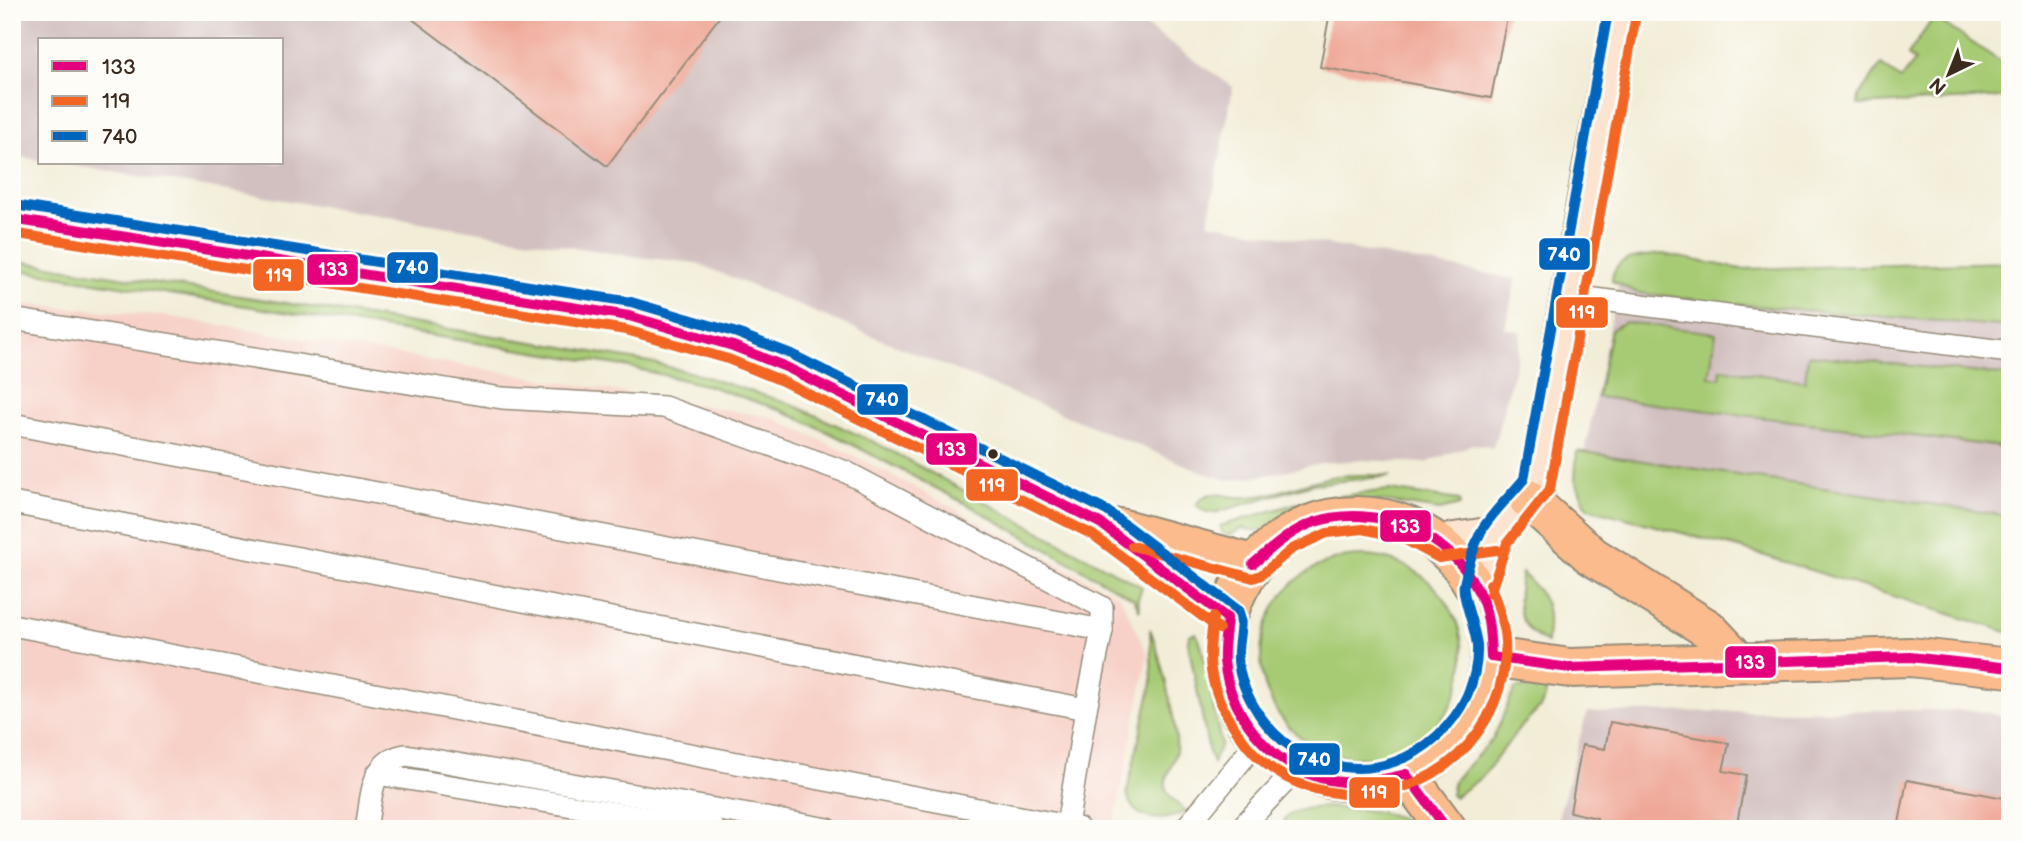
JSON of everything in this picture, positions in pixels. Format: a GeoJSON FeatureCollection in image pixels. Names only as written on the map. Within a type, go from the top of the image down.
{"type":"FeatureCollection","features":[{"type":"Feature","properties":{"kind":"highway"},"geometry":{"type":"LineString","coordinates":[[12,219],[629,316],[733,346],[786,367],[1100,523],[1227,618]]}},
{"type":"Feature","properties":{"kind":"highway"},"geometry":{"type":"LineString","coordinates":[[1528,499],[1592,556],[1708,629],[1738,662]]}},
{"type":"Feature","properties":{"kind":"highway"},"geometry":{"type":"LineString","coordinates":[[1364,515],[1405,524],[1441,544],[1461,565],[1477,589],[1486,612],[1491,657],[1488,680],[1481,701],[1462,732],[1437,757],[1406,774],[1369,783],[1332,781],[1297,769],[1276,756],[1258,739],[1235,703],[1224,662],[1227,618],[1237,589],[1253,564],[1284,537],[1323,519],[1364,515]]}},
{"type":"Feature","properties":{"kind":"highway"},"geometry":{"type":"LineString","coordinates":[[1100,523],[1253,564]]}},
{"type":"Feature","properties":{"kind":"highway"},"geometry":{"type":"LineString","coordinates":[[1491,657],[1570,668],[1910,657],[2010,668]]}},
{"type":"Feature","properties":{"kind":"highway"},"geometry":{"type":"LineString","coordinates":[[1406,774],[1447,829]]}},
{"type":"Feature","properties":{"kind":"street"},"geometry":{"type":"LineString","coordinates":[[1477,589],[1495,536],[1537,485],[1622,12]]}},
{"type":"Feature","properties":{"kind":"street"},"geometry":{"type":"LineString","coordinates":[[1441,544],[1495,536]]}},
{"type":"Feature","properties":{"kind":"lane"},"geometry":{"type":"LineString","coordinates":[[1570,296],[2010,352]]}},
{"type":"Feature","properties":{"kind":"lane"},"geometry":{"type":"LineString","coordinates":[[12,319],[502,398],[664,407],[846,472],[1101,607],[1102,630],[1086,709],[1073,827],[12,625]]}},
{"type":"Feature","properties":{"kind":"lane"},"geometry":{"type":"LineString","coordinates":[[12,424],[1102,630]]}},
{"type":"Feature","properties":{"kind":"lane"},"geometry":{"type":"LineString","coordinates":[[12,503],[1086,709]]}},
{"type":"Feature","properties":{"kind":"lane"},"geometry":{"type":"LineString","coordinates":[[1185,829],[1258,739]]}},
{"type":"Feature","properties":{"kind":"lane"},"geometry":{"type":"LineString","coordinates":[[366,829],[377,774],[383,765],[394,757],[406,755],[828,829]]}},
{"type":"Feature","properties":{"kind":"lane"},"geometry":{"type":"LineString","coordinates":[[1240,829],[1297,769]]}},
{"type":"Feature","properties":{"kind":"lane"},"geometry":{"type":"LineString","coordinates":[[377,774],[714,829]]}},
{"type":"Feature","properties":{"kind":"shaded area"},"geometry":{"type":"Polygon","coordinates":[[[12,12],[1126,12],[1233,87],[1208,223],[1516,279],[1505,328],[1521,332],[1516,363],[1493,448],[1473,444],[1426,463],[1359,460],[1321,463],[1228,480],[1210,475],[696,263],[629,256],[63,164],[284,164],[284,38],[38,38],[38,160],[12,156],[12,12]]]}},
{"type":"Feature","properties":{"kind":"shaded area"},"geometry":{"type":"Polygon","coordinates":[[[1763,268],[2010,270],[2010,610],[1587,508],[1578,486],[1621,271],[1763,268]]]}},
{"type":"Feature","properties":{"kind":"shaded area"},"geometry":{"type":"Polygon","coordinates":[[[12,303],[172,317],[771,417],[857,457],[1120,596],[1148,655],[1113,829],[12,829],[12,303]]]}},
{"type":"Feature","properties":{"kind":"shaded area"},"geometry":{"type":"Polygon","coordinates":[[[1972,710],[2010,717],[2010,829],[1555,829],[1587,712],[1972,710]]]}},
{"type":"Feature","properties":{"kind":"green space"},"geometry":{"type":"Polygon","coordinates":[[[1934,17],[2010,68],[2010,97],[1858,105],[1859,96],[1881,65],[1901,79],[1915,61],[1908,55],[1934,17]]]}},
{"type":"Feature","properties":{"kind":"green space"},"geometry":{"type":"Polygon","coordinates":[[[1663,254],[1741,269],[2010,262],[2010,327],[1755,306],[1638,293],[1612,281],[1617,266],[1623,261],[1663,254]]]}},
{"type":"Feature","properties":{"kind":"green space"},"geometry":{"type":"Polygon","coordinates":[[[12,260],[558,346],[649,362],[697,374],[791,404],[878,444],[1142,587],[1138,599],[1140,611],[1134,599],[972,507],[780,410],[709,386],[629,367],[12,269],[12,260]]]}},
{"type":"Feature","properties":{"kind":"green space"},"geometry":{"type":"Polygon","coordinates":[[[1624,322],[1716,333],[1709,377],[1720,378],[1721,369],[1805,381],[1808,355],[2010,376],[2010,448],[1597,397],[1611,330],[1624,322]]]}},
{"type":"Feature","properties":{"kind":"green space"},"geometry":{"type":"Polygon","coordinates":[[[1577,451],[2010,516],[2010,633],[1743,549],[1587,508],[1575,479],[1577,451]]]}},
{"type":"Feature","properties":{"kind":"green space"},"geometry":{"type":"Polygon","coordinates":[[[1391,476],[1313,484],[1214,513],[1206,512],[1196,505],[1209,495],[1258,496],[1331,477],[1391,476]]]}},
{"type":"Feature","properties":{"kind":"green space"},"geometry":{"type":"Polygon","coordinates":[[[1389,490],[1459,500],[1460,505],[1440,510],[1380,501],[1324,505],[1306,509],[1258,531],[1242,528],[1231,535],[1223,534],[1220,526],[1308,500],[1389,490]]]}},
{"type":"Feature","properties":{"kind":"green space"},"geometry":{"type":"Polygon","coordinates":[[[1362,556],[1401,563],[1434,585],[1456,618],[1463,657],[1456,696],[1434,729],[1401,751],[1362,758],[1323,751],[1290,729],[1268,696],[1261,657],[1268,618],[1290,585],[1323,563],[1362,556]]]}},
{"type":"Feature","properties":{"kind":"green space"},"geometry":{"type":"Polygon","coordinates":[[[1522,573],[1538,590],[1546,604],[1547,643],[1529,630],[1520,614],[1522,573]]]}},
{"type":"Feature","properties":{"kind":"green space"},"geometry":{"type":"Polygon","coordinates":[[[1150,629],[1168,690],[1176,740],[1176,751],[1166,787],[1171,797],[1186,811],[1158,819],[1149,818],[1134,809],[1127,791],[1152,683],[1150,629]]]}},
{"type":"Feature","properties":{"kind":"green space"},"geometry":{"type":"Polygon","coordinates":[[[1196,633],[1201,644],[1221,744],[1213,763],[1188,642],[1189,635],[1196,633]]]}},
{"type":"Feature","properties":{"kind":"green space"},"geometry":{"type":"Polygon","coordinates":[[[1547,687],[1540,708],[1519,729],[1482,777],[1454,797],[1451,795],[1454,780],[1493,739],[1514,690],[1547,687]]]}},
{"type":"Feature","properties":{"kind":"green space"},"geometry":{"type":"Polygon","coordinates":[[[1329,807],[1391,815],[1410,823],[1410,828],[1332,829],[1286,825],[1284,820],[1299,810],[1329,807]]]}},
{"type":"Feature","properties":{"kind":"building"},"geometry":{"type":"Polygon","coordinates":[[[403,12],[723,12],[607,166],[403,12]]]}},
{"type":"Feature","properties":{"kind":"building"},"geometry":{"type":"Polygon","coordinates":[[[1330,12],[1508,12],[1491,98],[1320,67],[1330,12]]]}},
{"type":"Feature","properties":{"kind":"building"},"geometry":{"type":"Polygon","coordinates":[[[1610,722],[1729,743],[1723,771],[1746,775],[1736,829],[1593,829],[1597,818],[1570,812],[1582,745],[1605,749],[1610,722]]]}},
{"type":"Feature","properties":{"kind":"building"},"geometry":{"type":"Polygon","coordinates":[[[1907,780],[2010,799],[2010,829],[1898,829],[1907,780]]]}},
{"type":"Feature","properties":{"kind":"transit line","name":"740"},"geometry":{"type":"LineString","coordinates":[[14,205],[631,302],[737,333],[791,354],[1107,511],[1238,610],[1241,625],[1238,665],[1241,678],[1260,716],[1279,737],[1315,760],[1344,767],[1370,767],[1394,762],[1417,751],[1437,736],[1454,717],[1467,695],[1475,671],[1477,646],[1464,584],[1483,528],[1524,479],[1608,12]]}},
{"type":"Feature","properties":{"kind":"transit line","name":"119"},"geometry":{"type":"LineString","coordinates":[[1490,594],[1507,543],[1550,489],[1636,15]]}},
{"type":"Feature","properties":{"kind":"transit line","name":"133"},"geometry":{"type":"LineString","coordinates":[[12,219],[629,316],[733,346],[786,367],[1100,523],[1227,618]]}},
{"type":"Feature","properties":{"kind":"transit line","name":"119"},"geometry":{"type":"LineString","coordinates":[[12,233],[626,330],[728,359],[780,380],[1093,535],[1219,629]]}},
{"type":"Feature","properties":{"kind":"transit line","name":"133"},"geometry":{"type":"LineString","coordinates":[[1253,564],[1290,535],[1315,522],[1362,516],[1408,527],[1448,552],[1464,569],[1477,589],[1486,613],[1491,657]]}},
{"type":"Feature","properties":{"kind":"transit line","name":"119"},"geometry":{"type":"LineString","coordinates":[[1132,546],[1253,578],[1261,575],[1292,549],[1327,533],[1363,529],[1400,537],[1439,558],[1497,550]]}},
{"type":"Feature","properties":{"kind":"transit line","name":"119"},"geometry":{"type":"LineString","coordinates":[[1213,617],[1210,657],[1215,687],[1229,718],[1255,754],[1275,771],[1311,788],[1357,794],[1389,791],[1419,781],[1446,765],[1468,744],[1486,719],[1499,690],[1505,657],[1502,620],[1490,584]]}},
{"type":"Feature","properties":{"kind":"transit line","name":"133"},"geometry":{"type":"LineString","coordinates":[[1227,618],[1224,661],[1236,705],[1262,742],[1279,757],[1320,778],[1342,782],[1366,782],[1406,774]]}},
{"type":"Feature","properties":{"kind":"transit line","name":"133"},"geometry":{"type":"LineString","coordinates":[[1491,657],[1570,668],[1910,657],[2010,668]]}},
{"type":"Feature","properties":{"kind":"transit line","name":"133"},"geometry":{"type":"LineString","coordinates":[[1406,774],[1447,829]]}}]}
